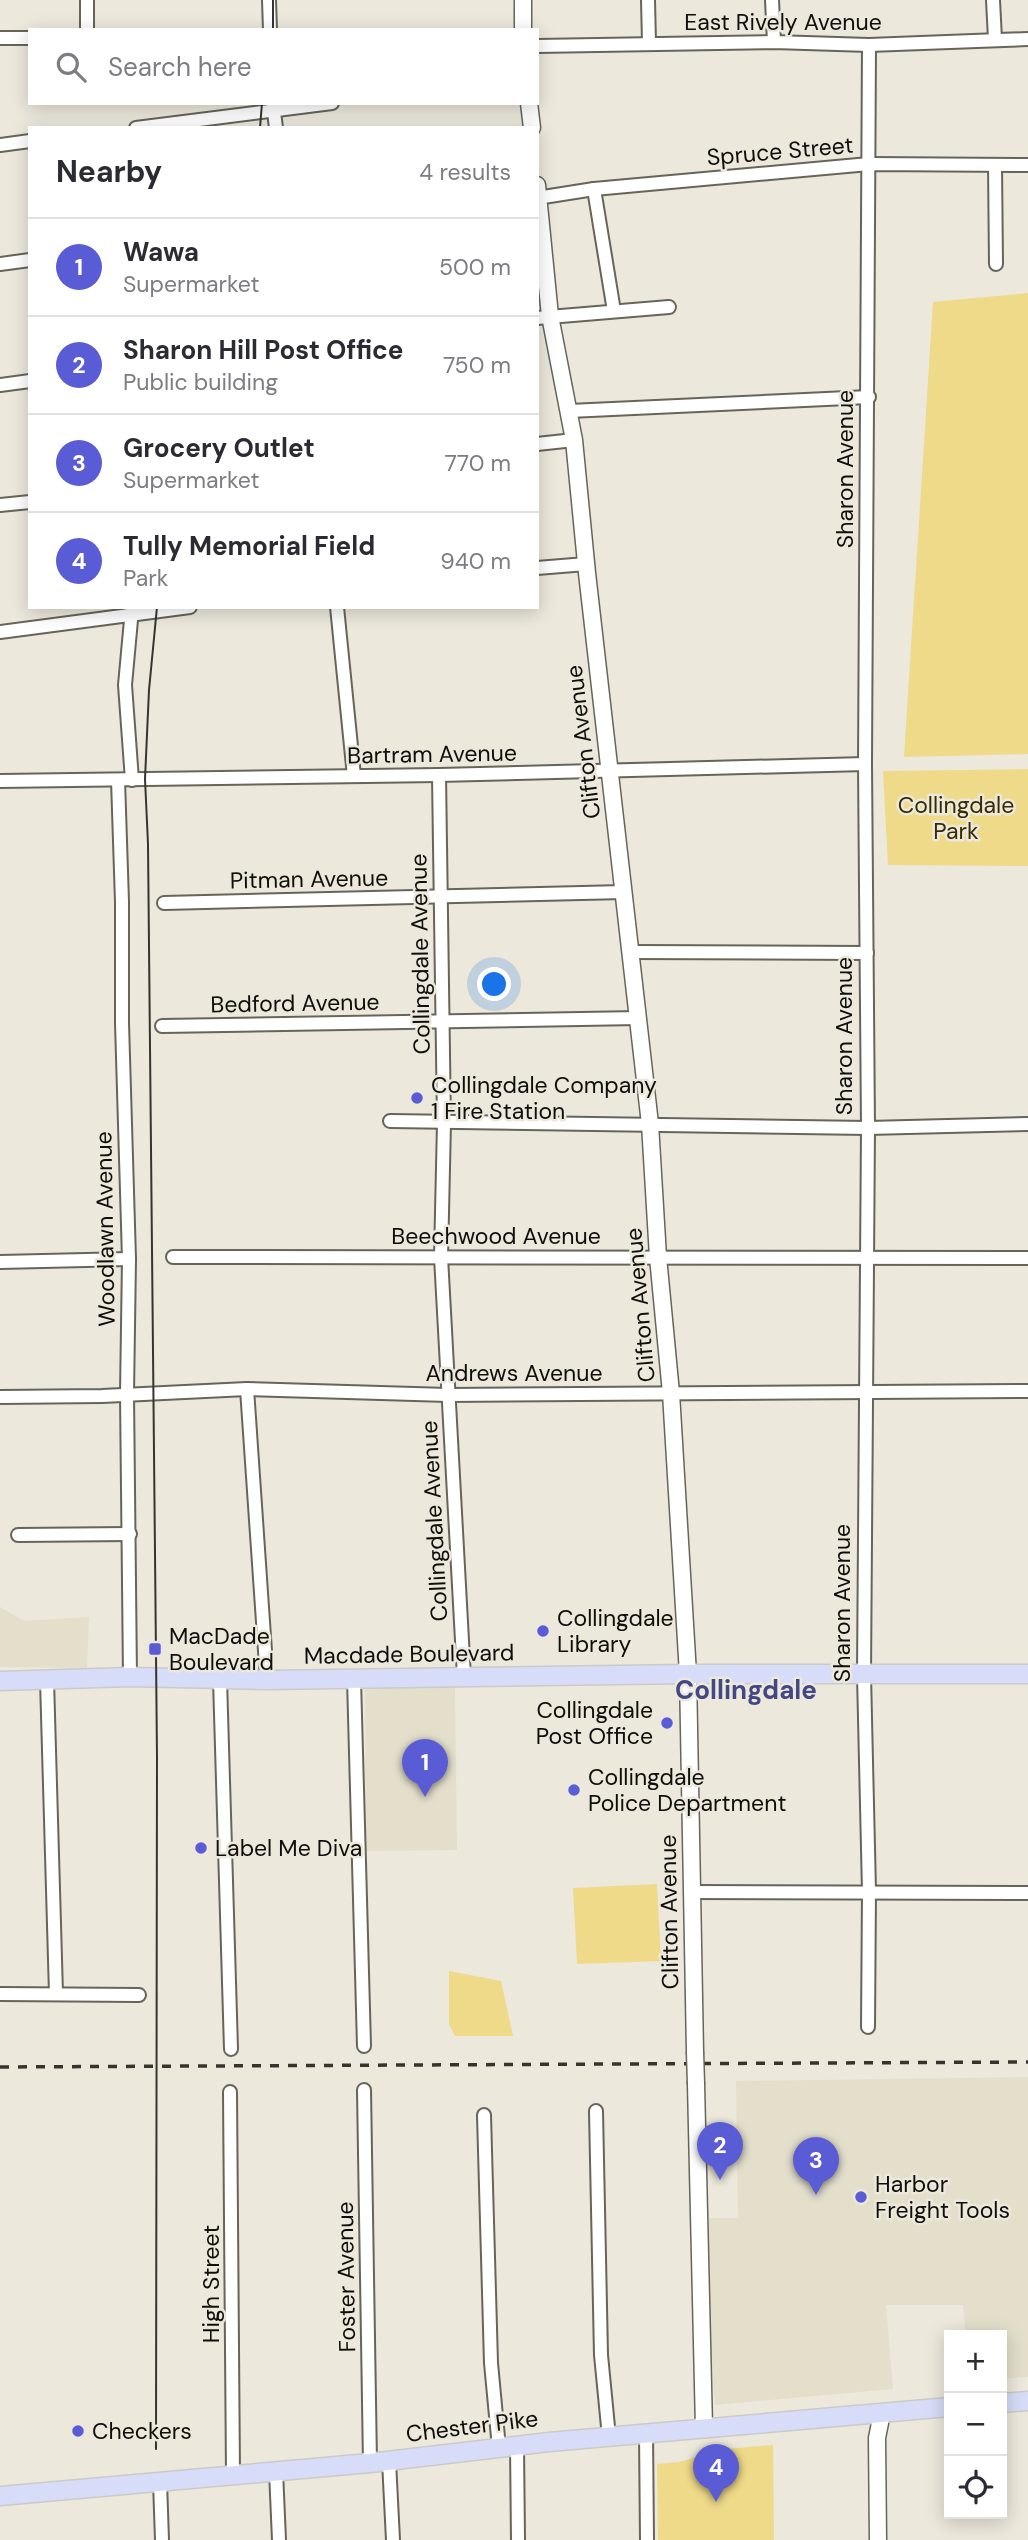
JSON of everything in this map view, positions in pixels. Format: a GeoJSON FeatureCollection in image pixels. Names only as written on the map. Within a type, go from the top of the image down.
{"type":"FeatureCollection","features":[{"type":"Feature","properties":{"kind":"main road","name":"Macdade Boulevard"},"geometry":{"type":"LineString","coordinates":[[0,1681],[130,1677],[267,1681],[688,1674],[1028,1674]]}},
{"type":"Feature","properties":{"kind":"main road"},"geometry":{"type":"LineString","coordinates":[[1007,2403],[1028,2401]]}},
{"type":"Feature","properties":{"kind":"main road","name":"Chester Pike"},"geometry":{"type":"LineString","coordinates":[[0,2496],[370,2463],[517,2445],[944,2407]]}},
{"type":"Feature","properties":{"kind":"street"},"geometry":{"type":"LineString","coordinates":[[87,0],[87,28]]}},
{"type":"Feature","properties":{"kind":"street"},"geometry":{"type":"LineString","coordinates":[[269,0],[270,28]]}},
{"type":"Feature","properties":{"kind":"street"},"geometry":{"type":"LineString","coordinates":[[523,0],[523,28]]}},
{"type":"Feature","properties":{"kind":"street"},"geometry":{"type":"LineString","coordinates":[[648,0],[649,43]]}},
{"type":"Feature","properties":{"kind":"street"},"geometry":{"type":"LineString","coordinates":[[772,0],[774,42]]}},
{"type":"Feature","properties":{"kind":"street"},"geometry":{"type":"LineString","coordinates":[[993,0],[995,39]]}},
{"type":"Feature","properties":{"kind":"street"},"geometry":{"type":"LineString","coordinates":[[0,38],[28,38]]}},
{"type":"Feature","properties":{"kind":"street","name":"East Rively Avenue"},"geometry":{"type":"LineString","coordinates":[[539,46],[774,42],[869,45],[1028,39]]}},
{"type":"Feature","properties":{"kind":"street","name":"Sharon Avenue"},"geometry":{"type":"LineString","coordinates":[[868,2027],[869,1891],[864,1675],[868,1128],[865,764],[869,45]]}},
{"type":"Feature","properties":{"kind":"street"},"geometry":{"type":"LineString","coordinates":[[166,126],[242,121],[273,107],[302,105]]}},
{"type":"Feature","properties":{"kind":"street"},"geometry":{"type":"LineString","coordinates":[[529,105],[532,126]]}},
{"type":"Feature","properties":{"kind":"street"},"geometry":{"type":"LineString","coordinates":[[273,107],[276,126]]}},
{"type":"Feature","properties":{"kind":"street"},"geometry":{"type":"LineString","coordinates":[[0,145],[28,141]]}},
{"type":"Feature","properties":{"kind":"street","name":"Spruce Street"},"geometry":{"type":"LineString","coordinates":[[539,193],[869,163],[1028,165]]}},
{"type":"Feature","properties":{"kind":"street"},"geometry":{"type":"LineString","coordinates":[[995,165],[996,264]]}},
{"type":"Feature","properties":{"kind":"street"},"geometry":{"type":"LineString","coordinates":[[594,190],[614,311]]}},
{"type":"Feature","properties":{"kind":"street","name":"Clifton Avenue"},"geometry":{"type":"LineString","coordinates":[[539,214],[544,317],[574,440],[632,952],[650,1124],[658,1257],[671,1393],[688,1674],[704,2428]]}},
{"type":"Feature","properties":{"kind":"street"},"geometry":{"type":"LineString","coordinates":[[0,264],[28,261]]}},
{"type":"Feature","properties":{"kind":"street"},"geometry":{"type":"LineString","coordinates":[[544,317],[669,307]]}},
{"type":"Feature","properties":{"kind":"street"},"geometry":{"type":"LineString","coordinates":[[0,385],[28,381]]}},
{"type":"Feature","properties":{"kind":"street"},"geometry":{"type":"LineString","coordinates":[[569,411],[869,397]]}},
{"type":"Feature","properties":{"kind":"street"},"geometry":{"type":"LineString","coordinates":[[539,444],[574,440]]}},
{"type":"Feature","properties":{"kind":"street"},"geometry":{"type":"LineString","coordinates":[[0,505],[28,502]]}},
{"type":"Feature","properties":{"kind":"street"},"geometry":{"type":"LineString","coordinates":[[539,568],[586,564]]}},
{"type":"Feature","properties":{"kind":"street"},"geometry":{"type":"LineString","coordinates":[[0,632],[166,609]]}},
{"type":"Feature","properties":{"kind":"street"},"geometry":{"type":"LineString","coordinates":[[337,609],[354,776]]}},
{"type":"Feature","properties":{"kind":"street"},"geometry":{"type":"LineString","coordinates":[[131,612],[125,685],[132,780]]}},
{"type":"Feature","properties":{"kind":"street","name":"Bartram Avenue"},"geometry":{"type":"LineString","coordinates":[[0,781],[439,775],[865,764]]}},
{"type":"Feature","properties":{"kind":"street","name":"Collingdale Avenue"},"geometry":{"type":"LineString","coordinates":[[439,775],[444,1123],[441,1257],[464,1677]]}},
{"type":"Feature","properties":{"kind":"street","name":"Woodlawn Avenue"},"geometry":{"type":"LineString","coordinates":[[118,780],[129,1259],[127,1394],[130,1677]]}},
{"type":"Feature","properties":{"kind":"street","name":"Pitman Avenue"},"geometry":{"type":"LineString","coordinates":[[164,903],[624,892]]}},
{"type":"Feature","properties":{"kind":"street"},"geometry":{"type":"LineString","coordinates":[[632,952],[867,953]]}},
{"type":"Feature","properties":{"kind":"street","name":"Bedford Avenue"},"geometry":{"type":"LineString","coordinates":[[162,1026],[639,1018]]}},
{"type":"Feature","properties":{"kind":"street"},"geometry":{"type":"LineString","coordinates":[[390,1121],[868,1128],[1028,1124]]}},
{"type":"Feature","properties":{"kind":"street","name":"Beechwood Avenue"},"geometry":{"type":"LineString","coordinates":[[173,1257],[1028,1258]]}},
{"type":"Feature","properties":{"kind":"street"},"geometry":{"type":"LineString","coordinates":[[0,1262],[129,1259]]}},
{"type":"Feature","properties":{"kind":"street"},"geometry":{"type":"LineString","coordinates":[[247,1389],[267,1681]]}},
{"type":"Feature","properties":{"kind":"street","name":"Andrews Avenue"},"geometry":{"type":"LineString","coordinates":[[0,1397],[247,1389],[448,1395],[1028,1391]]}},
{"type":"Feature","properties":{"kind":"street"},"geometry":{"type":"LineString","coordinates":[[19,1535],[130,1534]]}},
{"type":"Feature","properties":{"kind":"street"},"geometry":{"type":"LineString","coordinates":[[354,1679],[364,2046]]}},
{"type":"Feature","properties":{"kind":"street"},"geometry":{"type":"LineString","coordinates":[[47,1680],[56,1994]]}},
{"type":"Feature","properties":{"kind":"street"},"geometry":{"type":"LineString","coordinates":[[220,1680],[231,2049]]}},
{"type":"Feature","properties":{"kind":"street"},"geometry":{"type":"LineString","coordinates":[[691,1892],[1028,1893]]}},
{"type":"Feature","properties":{"kind":"street"},"geometry":{"type":"LineString","coordinates":[[0,1994],[139,1995]]}},
{"type":"Feature","properties":{"kind":"street","name":"Foster Avenue"},"geometry":{"type":"LineString","coordinates":[[364,2090],[370,2463]]}},
{"type":"Feature","properties":{"kind":"street","name":"High Street"},"geometry":{"type":"LineString","coordinates":[[230,2092],[233,2475]]}},
{"type":"Feature","properties":{"kind":"street"},"geometry":{"type":"LineString","coordinates":[[596,2111],[601,2355],[609,2437]]}},
{"type":"Feature","properties":{"kind":"street"},"geometry":{"type":"LineString","coordinates":[[485,2115],[491,2363],[499,2448]]}},
{"type":"Feature","properties":{"kind":"street"},"geometry":{"type":"LineString","coordinates":[[878,2540],[877,2438],[882,2413]]}},
{"type":"Feature","properties":{"kind":"street"},"geometry":{"type":"LineString","coordinates":[[646,2433],[647,2540]]}},
{"type":"Feature","properties":{"kind":"street"},"geometry":{"type":"LineString","coordinates":[[517,2445],[518,2540]]}},
{"type":"Feature","properties":{"kind":"street"},"geometry":{"type":"LineString","coordinates":[[389,2461],[393,2540]]}},
{"type":"Feature","properties":{"kind":"street"},"geometry":{"type":"LineString","coordinates":[[276,2471],[279,2540]]}},
{"type":"Feature","properties":{"kind":"street"},"geometry":{"type":"LineString","coordinates":[[160,2482],[162,2540]]}},
{"type":"Feature","properties":{"kind":"shaded area"},"geometry":{"type":"Polygon","coordinates":[[[0,1607],[24,1621],[89,1617],[87,1668],[0,1667],[0,1607]]]}},
{"type":"Feature","properties":{"kind":"shaded area"},"geometry":{"type":"Polygon","coordinates":[[[455,1687],[457,1850],[366,1851],[365,1688],[455,1687]]]}},
{"type":"Feature","properties":{"kind":"shaded area"},"geometry":{"type":"Polygon","coordinates":[[[1028,2077],[1028,2377],[1007,2379],[1007,2330],[966,2330],[963,2305],[886,2305],[893,2389],[715,2405],[709,2327],[709,2218],[738,2218],[736,2081],[1028,2077]]]}},
{"type":"Feature","properties":{"kind":"green space"},"geometry":{"type":"Polygon","coordinates":[[[1028,293],[1028,754],[904,757],[933,302],[1028,293]]]}},
{"type":"Feature","properties":{"kind":"green space","name":"Collingdale Park"},"geometry":{"type":"Polygon","coordinates":[[[1028,769],[1028,866],[888,865],[883,771],[1028,769]]]}},
{"type":"Feature","properties":{"kind":"green space"},"geometry":{"type":"Polygon","coordinates":[[[657,1884],[661,1961],[577,1964],[573,1888],[657,1884]]]}},
{"type":"Feature","properties":{"kind":"green space"},"geometry":{"type":"Polygon","coordinates":[[[449,1971],[501,1981],[513,2036],[455,2036],[449,2024],[449,1971]]]}},
{"type":"Feature","properties":{"kind":"green space"},"geometry":{"type":"Polygon","coordinates":[[[773,2445],[774,2540],[658,2540],[657,2464],[679,2462],[724,2449],[773,2445]]]}},
{"type":"Feature","properties":{"kind":"tram line"},"geometry":{"type":"LineString","coordinates":[[273,0],[273,28]]}},
{"type":"Feature","properties":{"kind":"tram line"},"geometry":{"type":"LineString","coordinates":[[260,126],[262,105]]}},
{"type":"Feature","properties":{"kind":"tram line"},"geometry":{"type":"LineString","coordinates":[[156,2449],[157,1756],[148,844],[145,779],[149,690],[157,609]]}},
{"type":"Feature","properties":{"kind":"railway"},"geometry":{"type":"LineString","coordinates":[[0,2067],[1028,2062]]}},
{"type":"Feature","properties":{"kind":"place","name":"Collingdale Company 1 Fire Station"},"geometry":{"type":"Point","coordinates":[417,1098]}},
{"type":"Feature","properties":{"kind":"place","name":"Collingdale Library"},"geometry":{"type":"Point","coordinates":[543,1631]}},
{"type":"Feature","properties":{"kind":"place","name":"MacDade Boulevard"},"geometry":{"type":"Point","coordinates":[155,1649]}},
{"type":"Feature","properties":{"kind":"place","name":"Collingdale Post Office"},"geometry":{"type":"Point","coordinates":[667,1723]}},
{"type":"Feature","properties":{"kind":"place","name":"Collingdale Police Department"},"geometry":{"type":"Point","coordinates":[574,1790]}},
{"type":"Feature","properties":{"kind":"place","name":"Wawa"},"geometry":{"type":"Point","coordinates":[425,1797]}},
{"type":"Feature","properties":{"kind":"place","name":"Label Me Diva"},"geometry":{"type":"Point","coordinates":[201,1848]}},
{"type":"Feature","properties":{"kind":"place","name":"Sharon Hill Post Office"},"geometry":{"type":"Point","coordinates":[720,2180]}},
{"type":"Feature","properties":{"kind":"place","name":"Grocery Outlet"},"geometry":{"type":"Point","coordinates":[816,2195]}},
{"type":"Feature","properties":{"kind":"place","name":"Harbor Freight Tools"},"geometry":{"type":"Point","coordinates":[861,2197]}},
{"type":"Feature","properties":{"kind":"place","name":"Checkers"},"geometry":{"type":"Point","coordinates":[78,2431]}},
{"type":"Feature","properties":{"kind":"place","name":"Tully Memorial Field"},"geometry":{"type":"Point","coordinates":[716,2502]}},
{"type":"Feature","properties":{"kind":"district","name":"Collingdale"},"geometry":{"type":"Point","coordinates":[746,1690]}}]}
